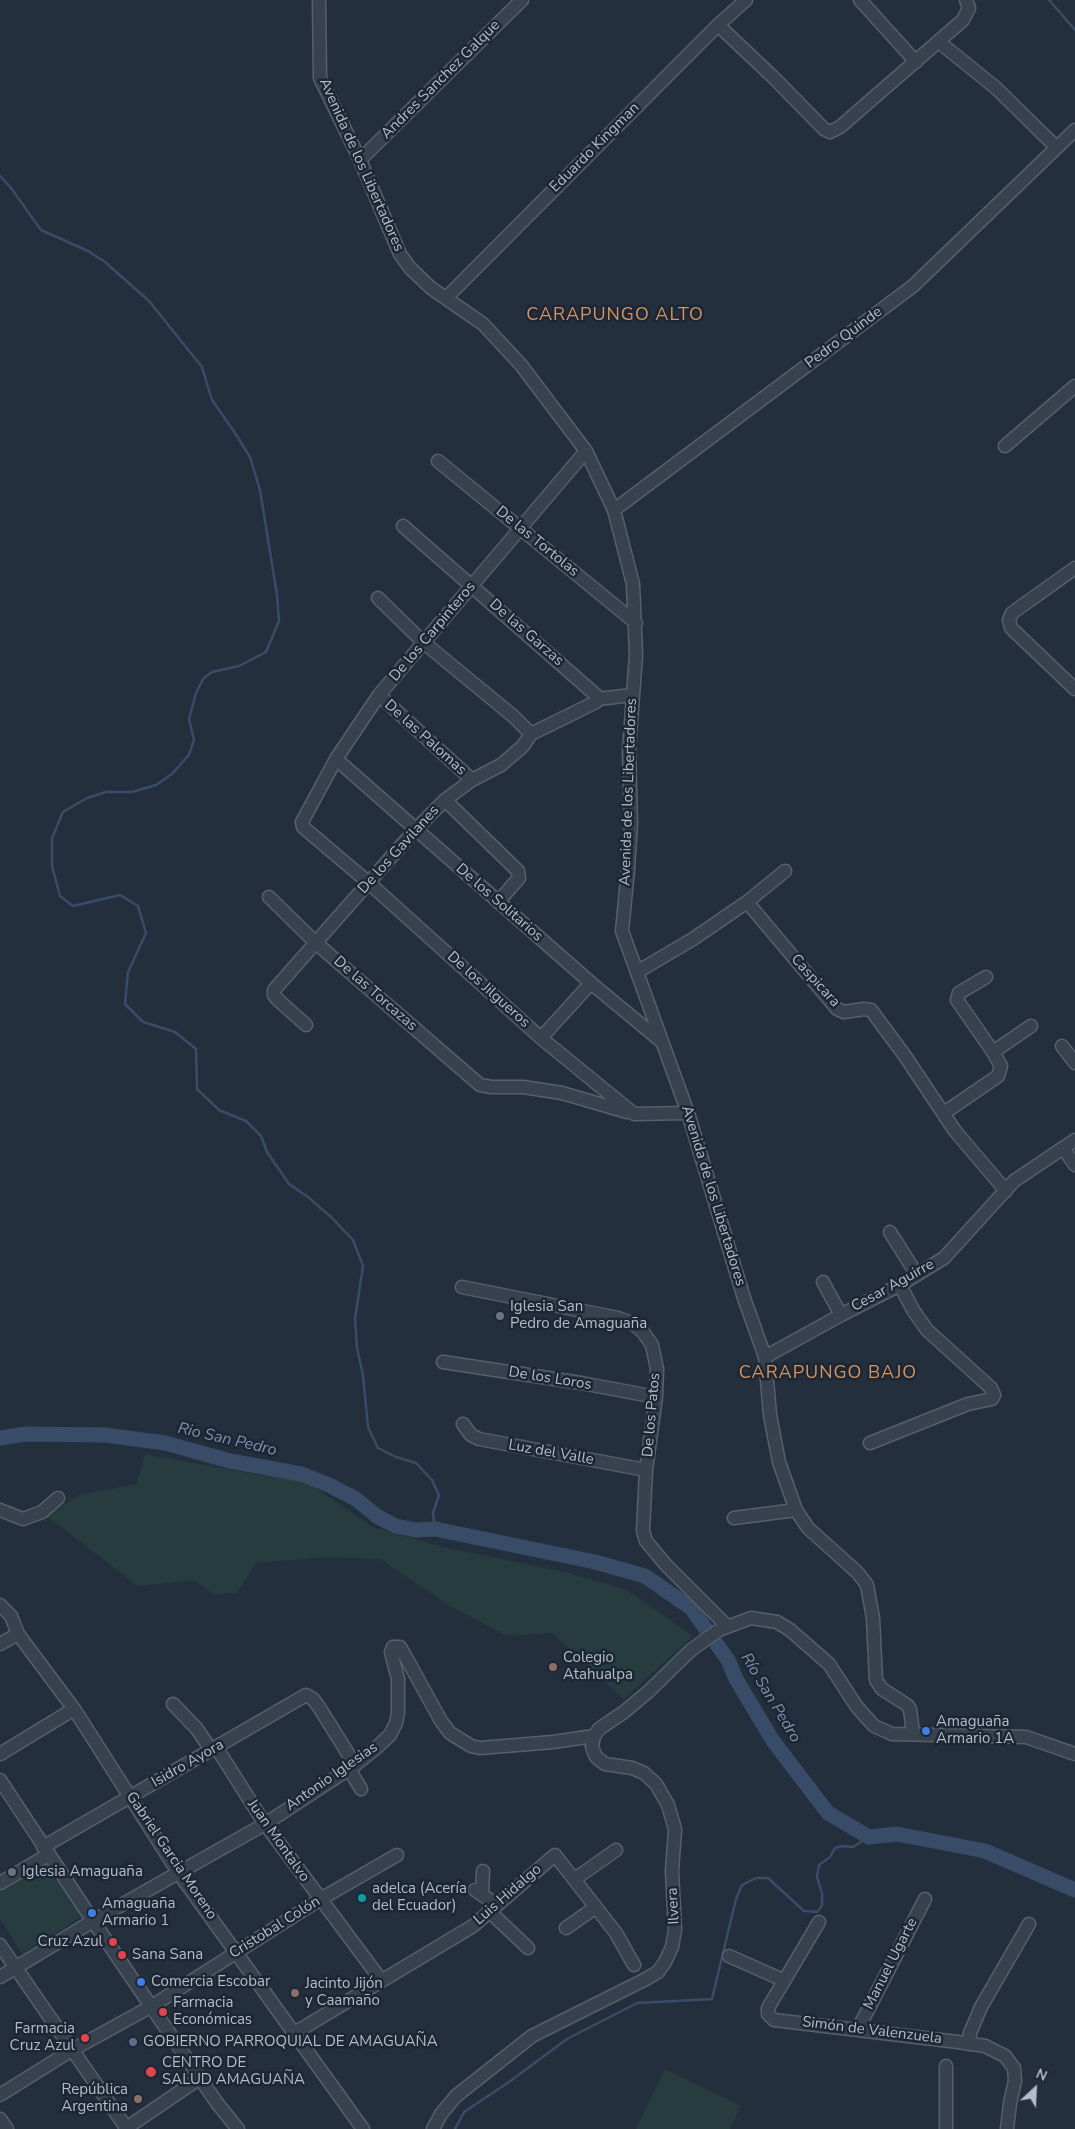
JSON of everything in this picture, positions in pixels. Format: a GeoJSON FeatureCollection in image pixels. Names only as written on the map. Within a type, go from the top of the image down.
{"type":"FeatureCollection","features":[{"type":"Feature","properties":{"kind":"street","name":"Avenida de los Libertadores"},"geometry":{"type":"LineString","coordinates":[[319,0],[318,55],[320,78],[360,160],[400,254],[410,268],[431,288],[483,324],[520,365],[586,451],[614,510],[633,584],[636,623],[636,655],[629,750],[631,823],[622,931],[688,1114],[744,1298],[765,1357],[770,1415],[780,1462],[796,1510],[808,1528],[858,1574],[867,1585],[874,1618],[876,1680],[882,1689],[907,1705],[910,1709],[913,1733]]}},
{"type":"Feature","properties":{"kind":"street","name":"Andres Sanchez Galque"},"geometry":{"type":"LineString","coordinates":[[360,160],[522,0]]}},
{"type":"Feature","properties":{"kind":"street","name":"Eduardo Kingman"},"geometry":{"type":"LineString","coordinates":[[446,298],[718,25],[746,0]]}},
{"type":"Feature","properties":{"kind":"street"},"geometry":{"type":"LineString","coordinates":[[860,0],[916,62]]}},
{"type":"Feature","properties":{"kind":"street"},"geometry":{"type":"LineString","coordinates":[[718,25],[824,129],[830,132],[840,128],[939,42],[968,14],[969,8],[966,0]]}},
{"type":"Feature","properties":{"kind":"street"},"geometry":{"type":"LineString","coordinates":[[939,42],[996,88],[1056,147]]}},
{"type":"Feature","properties":{"kind":"street","name":"Pedro Quinde"},"geometry":{"type":"LineString","coordinates":[[614,510],[913,286],[1075,130]]}},
{"type":"Feature","properties":{"kind":"street"},"geometry":{"type":"LineString","coordinates":[[1004,446],[1075,386]]}},
{"type":"Feature","properties":{"kind":"street","name":"De los Carpinteros"},"geometry":{"type":"LineString","coordinates":[[303,827],[304,817],[336,759],[378,695],[586,451]]}},
{"type":"Feature","properties":{"kind":"street","name":"De las Tortolas"},"geometry":{"type":"LineString","coordinates":[[438,461],[636,623]]}},
{"type":"Feature","properties":{"kind":"street","name":"De las Garzas"},"geometry":{"type":"LineString","coordinates":[[403,526],[597,696],[598,699]]}},
{"type":"Feature","properties":{"kind":"street"},"geometry":{"type":"LineString","coordinates":[[1075,568],[1012,613],[1009,620],[1010,628],[1075,689]]}},
{"type":"Feature","properties":{"kind":"street"},"geometry":{"type":"LineString","coordinates":[[378,598],[423,642],[513,716],[531,734]]}},
{"type":"Feature","properties":{"kind":"street","name":"De las Palomas"},"geometry":{"type":"LineString","coordinates":[[378,695],[472,780]]}},
{"type":"Feature","properties":{"kind":"street"},"geometry":{"type":"LineString","coordinates":[[598,699],[632,695]]}},
{"type":"Feature","properties":{"kind":"street","name":"De los Gavilanes"},"geometry":{"type":"LineString","coordinates":[[306,1025],[274,995],[274,990],[414,830],[445,800],[472,780],[501,765],[524,746],[531,734],[596,702],[598,699]]}},
{"type":"Feature","properties":{"kind":"street","name":"De los Solitarios"},"geometry":{"type":"LineString","coordinates":[[336,759],[414,830],[664,1044]]}},
{"type":"Feature","properties":{"kind":"street"},"geometry":{"type":"LineString","coordinates":[[445,800],[518,871],[518,878],[498,902]]}},
{"type":"Feature","properties":{"kind":"street","name":"De los Jilgueros"},"geometry":{"type":"LineString","coordinates":[[303,827],[541,1038],[634,1114]]}},
{"type":"Feature","properties":{"kind":"street"},"geometry":{"type":"LineString","coordinates":[[637,972],[693,940],[747,902],[785,871]]}},
{"type":"Feature","properties":{"kind":"street","name":"De las Torcazas"},"geometry":{"type":"LineString","coordinates":[[269,897],[316,943],[480,1085],[523,1087],[562,1094],[634,1114]]}},
{"type":"Feature","properties":{"kind":"street","name":"Caspicara"},"geometry":{"type":"LineString","coordinates":[[747,902],[836,1009],[844,1012],[864,1009],[872,1010],[955,1131],[1006,1191]]}},
{"type":"Feature","properties":{"kind":"street"},"geometry":{"type":"LineString","coordinates":[[944,1113],[998,1076],[1000,1066],[993,1052],[957,997],[959,993],[986,977]]}},
{"type":"Feature","properties":{"kind":"street"},"geometry":{"type":"LineString","coordinates":[[541,1038],[591,983]]}},
{"type":"Feature","properties":{"kind":"street"},"geometry":{"type":"LineString","coordinates":[[993,1052],[1031,1026]]}},
{"type":"Feature","properties":{"kind":"street"},"geometry":{"type":"LineString","coordinates":[[1062,1046],[1075,1064]]}},
{"type":"Feature","properties":{"kind":"street"},"geometry":{"type":"LineString","coordinates":[[634,1114],[688,1114]]}},
{"type":"Feature","properties":{"kind":"street","name":"Cesar Aguirre"},"geometry":{"type":"LineString","coordinates":[[765,1357],[900,1285],[944,1258],[1014,1181],[1075,1140]]}},
{"type":"Feature","properties":{"kind":"street"},"geometry":{"type":"LineString","coordinates":[[1063,1148],[1075,1165]]}},
{"type":"Feature","properties":{"kind":"street"},"geometry":{"type":"LineString","coordinates":[[890,1232],[917,1275]]}},
{"type":"Feature","properties":{"kind":"street"},"geometry":{"type":"LineString","coordinates":[[822,1282],[841,1315]]}},
{"type":"Feature","properties":{"kind":"street"},"geometry":{"type":"LineString","coordinates":[[870,1443],[968,1404],[992,1399],[994,1394],[991,1388],[927,1330],[919,1320],[900,1285]]}},
{"type":"Feature","properties":{"kind":"street","name":"De los Patos"},"geometry":{"type":"LineString","coordinates":[[462,1287],[618,1318],[632,1322],[643,1332],[652,1345],[657,1369],[656,1397],[646,1470],[644,1531],[646,1541],[723,1628]]}},
{"type":"Feature","properties":{"kind":"street","name":"De los Loros"},"geometry":{"type":"LineString","coordinates":[[443,1362],[581,1383],[656,1397]]}},
{"type":"Feature","properties":{"kind":"street","name":"Luz del Valle"},"geometry":{"type":"LineString","coordinates":[[463,1424],[471,1435],[479,1439],[646,1470]]}},
{"type":"Feature","properties":{"kind":"street"},"geometry":{"type":"LineString","coordinates":[[0,1510],[23,1519],[42,1512],[58,1498]]}},
{"type":"Feature","properties":{"kind":"street"},"geometry":{"type":"LineString","coordinates":[[734,1518],[796,1510]]}},
{"type":"Feature","properties":{"kind":"street","name":"Gabriel Garcia Moreno"},"geometry":{"type":"LineString","coordinates":[[0,1605],[12,1616],[18,1634],[74,1709],[178,1872],[362,2129]]}},
{"type":"Feature","properties":{"kind":"street"},"geometry":{"type":"LineString","coordinates":[[594,1736],[604,1725],[624,1712],[649,1691],[691,1650],[723,1628],[751,1618],[777,1622],[790,1630],[830,1664],[857,1707],[874,1726],[892,1734],[1026,1737],[1075,1754]]}},
{"type":"Feature","properties":{"kind":"street"},"geometry":{"type":"LineString","coordinates":[[0,1644],[18,1634]]}},
{"type":"Feature","properties":{"kind":"street","name":"Antonio Iglesias"},"geometry":{"type":"LineString","coordinates":[[0,1977],[93,1921],[265,1824],[352,1767],[390,1735],[396,1723],[398,1713],[398,1679],[391,1652],[396,1646],[400,1647],[407,1658],[441,1721],[450,1733],[472,1746],[480,1748],[553,1742],[594,1736]]}},
{"type":"Feature","properties":{"kind":"street","name":"Isidro Ayora"},"geometry":{"type":"LineString","coordinates":[[0,1883],[46,1851],[131,1797],[306,1695],[313,1699],[319,1707],[352,1767]]}},
{"type":"Feature","properties":{"kind":"street","name":"Juan Montalvo"},"geometry":{"type":"LineString","coordinates":[[173,1704],[214,1748],[319,1900],[381,1980]]}},
{"type":"Feature","properties":{"kind":"street"},"geometry":{"type":"LineString","coordinates":[[0,1754],[74,1709]]}},
{"type":"Feature","properties":{"kind":"street","name":"Ilvera"},"geometry":{"type":"LineString","coordinates":[[433,2129],[440,2114],[456,2096],[532,2036],[658,1972],[672,1947],[675,1930],[672,1881],[675,1829],[668,1805],[656,1784],[644,1773],[632,1768],[605,1764],[596,1757],[592,1747],[594,1736]]}},
{"type":"Feature","properties":{"kind":"street"},"geometry":{"type":"LineString","coordinates":[[352,1767],[361,1789]]}},
{"type":"Feature","properties":{"kind":"street"},"geometry":{"type":"LineString","coordinates":[[0,1780],[200,2078],[238,2129]]}},
{"type":"Feature","properties":{"kind":"street"},"geometry":{"type":"LineString","coordinates":[[575,1879],[616,1850]]}},
{"type":"Feature","properties":{"kind":"street","name":"Cristobal Colón"},"geometry":{"type":"LineString","coordinates":[[0,2095],[72,2050],[152,2006],[319,1900],[397,1855]]}},
{"type":"Feature","properties":{"kind":"street","name":"Luis Hidalgo"},"geometry":{"type":"LineString","coordinates":[[293,2034],[473,1926],[554,1855],[575,1879],[616,1933],[634,1965]]}},
{"type":"Feature","properties":{"kind":"street"},"geometry":{"type":"LineString","coordinates":[[483,1871],[479,1893],[528,1948]]}},
{"type":"Feature","properties":{"kind":"street","name":"Manuel Ugarte"},"geometry":{"type":"LineString","coordinates":[[858,2029],[925,1899]]}},
{"type":"Feature","properties":{"kind":"street"},"geometry":{"type":"LineString","coordinates":[[566,1928],[596,1906]]}},
{"type":"Feature","properties":{"kind":"street","name":"Simón de Valenzuela"},"geometry":{"type":"LineString","coordinates":[[819,1922],[783,1980],[768,2008],[768,2014],[774,2020],[985,2046],[1005,2056],[1014,2068],[1016,2081],[1010,2103],[1007,2129]]}},
{"type":"Feature","properties":{"kind":"street"},"geometry":{"type":"LineString","coordinates":[[969,2044],[970,2033],[976,2018],[1029,1924]]}},
{"type":"Feature","properties":{"kind":"street"},"geometry":{"type":"LineString","coordinates":[[0,1945],[127,2129],[200,2078]]}},
{"type":"Feature","properties":{"kind":"street"},"geometry":{"type":"LineString","coordinates":[[729,1956],[783,1980]]}},
{"type":"Feature","properties":{"kind":"street"},"geometry":{"type":"LineString","coordinates":[[946,2066],[946,2129]]}},
{"type":"Feature","properties":{"kind":"street"},"geometry":{"type":"LineString","coordinates":[[0,2119],[7,2129]]}},
{"type":"Feature","properties":{"kind":"green space"},"geometry":{"type":"Polygon","coordinates":[[[145,1454],[307,1482],[373,1527],[447,1548],[565,1572],[627,1590],[693,1636],[624,1699],[552,1633],[507,1636],[450,1606],[380,1559],[327,1557],[256,1563],[237,1593],[214,1594],[194,1580],[138,1586],[47,1516],[79,1495],[137,1484],[145,1454]]]}},
{"type":"Feature","properties":{"kind":"green space"},"geometry":{"type":"Polygon","coordinates":[[[47,1862],[81,1917],[22,1954],[0,1919],[0,1891],[47,1862]]]}},
{"type":"Feature","properties":{"kind":"green space"},"geometry":{"type":"Polygon","coordinates":[[[665,2069],[741,2106],[730,2129],[636,2129],[665,2069]]]}},
{"type":"Feature","properties":{"kind":"waterway"},"geometry":{"type":"LineString","coordinates":[[1049,0],[1075,30]]}},
{"type":"Feature","properties":{"kind":"waterway"},"geometry":{"type":"LineString","coordinates":[[0,176],[11,188],[41,230],[88,251],[105,262],[149,301],[202,367],[212,400],[250,457],[260,490],[277,595],[279,621],[266,652],[239,666],[212,672],[203,679],[196,693],[189,719],[194,740],[189,755],[172,774],[156,785],[132,792],[106,792],[87,798],[63,812],[52,838],[52,866],[60,896],[73,906],[120,895],[138,906],[146,933],[128,972],[125,1004],[143,1022],[175,1032],[196,1049],[197,1089],[219,1110],[246,1121],[261,1136],[267,1152],[289,1184],[308,1197],[331,1217],[353,1240],[363,1266],[355,1319],[368,1427],[378,1448],[396,1457],[416,1463],[432,1480],[439,1495],[433,1513],[435,1529]]}},
{"type":"Feature","properties":{"kind":"waterway","name":"Río San Pedro"},"geometry":{"type":"LineString","coordinates":[[0,1438],[25,1434],[105,1435],[165,1443],[230,1461],[301,1474],[329,1485],[356,1499],[378,1517],[396,1526],[416,1530],[435,1529],[595,1562],[645,1576],[691,1608],[728,1660],[736,1679],[773,1741],[828,1813],[869,1837],[897,1834],[985,1851],[1075,1890]]}},
{"type":"Feature","properties":{"kind":"waterway"},"geometry":{"type":"LineString","coordinates":[[455,2129],[464,2112],[509,2082],[567,2039],[637,2003],[712,1999],[736,1899],[742,1885],[756,1878],[768,1878],[804,1911],[817,1912],[822,1906],[822,1893],[817,1877],[819,1865],[830,1857],[835,1848],[843,1846],[853,1847],[869,1837]]}},
{"type":"Feature","properties":{"kind":"place","name":"Iglesia San Pedro de Amaguaña"},"geometry":{"type":"Point","coordinates":[500,1316]}},
{"type":"Feature","properties":{"kind":"place","name":"Colegio Atahualpa"},"geometry":{"type":"Point","coordinates":[553,1667]}},
{"type":"Feature","properties":{"kind":"place","name":"Amaguaña Armario 1A"},"geometry":{"type":"Point","coordinates":[926,1731]}},
{"type":"Feature","properties":{"kind":"place","name":"Iglesia Amaguaña"},"geometry":{"type":"Point","coordinates":[12,1872]}},
{"type":"Feature","properties":{"kind":"place","name":"adelca (Acería del Ecuador)"},"geometry":{"type":"Point","coordinates":[362,1898]}},
{"type":"Feature","properties":{"kind":"place","name":"Amaguaña Armario 1"},"geometry":{"type":"Point","coordinates":[92,1913]}},
{"type":"Feature","properties":{"kind":"place","name":"Cruz Azul"},"geometry":{"type":"Point","coordinates":[113,1942]}},
{"type":"Feature","properties":{"kind":"place","name":"Sana Sana"},"geometry":{"type":"Point","coordinates":[122,1955]}},
{"type":"Feature","properties":{"kind":"place","name":"Comercia Escobar"},"geometry":{"type":"Point","coordinates":[141,1982]}},
{"type":"Feature","properties":{"kind":"place","name":"Jacinto Jijón y Caamaño"},"geometry":{"type":"Point","coordinates":[295,1993]}},
{"type":"Feature","properties":{"kind":"place","name":"Farmacia Económicas"},"geometry":{"type":"Point","coordinates":[163,2012]}},
{"type":"Feature","properties":{"kind":"place","name":"Farmacia Cruz Azul"},"geometry":{"type":"Point","coordinates":[85,2038]}},
{"type":"Feature","properties":{"kind":"place","name":"GOBIERNO PARROQUIAL DE AMAGUAÑA"},"geometry":{"type":"Point","coordinates":[133,2042]}},
{"type":"Feature","properties":{"kind":"place","name":"CENTRO DE SALUD AMAGUAÑA"},"geometry":{"type":"Point","coordinates":[151,2072]}},
{"type":"Feature","properties":{"kind":"place","name":"República Argentina"},"geometry":{"type":"Point","coordinates":[138,2099]}},
{"type":"Feature","properties":{"kind":"district","name":"CARAPUNGO ALTO"},"geometry":{"type":"Point","coordinates":[615,316]}},
{"type":"Feature","properties":{"kind":"district","name":"CARAPUNGO BAJO"},"geometry":{"type":"Point","coordinates":[828,1374]}},
{"type":"Feature","properties":{"kind":"water label","name":"Rio San Pedro"},"geometry":{"type":"Point","coordinates":[227,1440]}}]}
